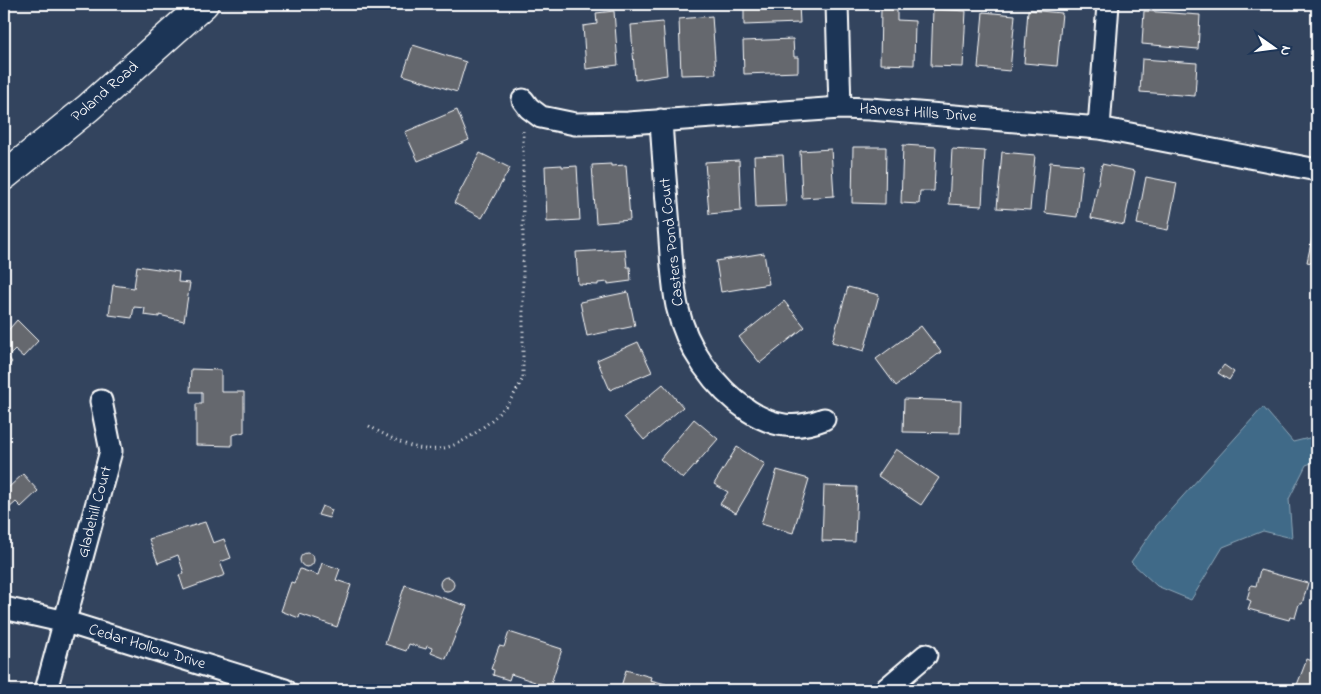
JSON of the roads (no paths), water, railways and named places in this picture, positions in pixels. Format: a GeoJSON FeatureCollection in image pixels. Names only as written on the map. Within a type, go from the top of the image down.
{"type":"FeatureCollection","features":[{"type":"Feature","properties":{"kind":"street","name":"Poland Road"},"geometry":{"type":"LineString","coordinates":[[4,176],[88,108],[204,4]]}},
{"type":"Feature","properties":{"kind":"street"},"geometry":{"type":"LineString","coordinates":[[837,4],[840,108]]}},
{"type":"Feature","properties":{"kind":"street"},"geometry":{"type":"LineString","coordinates":[[1099,128],[1108,4]]}},
{"type":"Feature","properties":{"kind":"street","name":"Harvest Hills Drive"},"geometry":{"type":"LineString","coordinates":[[523,100],[529,108],[541,117],[575,124],[840,108],[870,108],[1099,128],[1317,170]]}},
{"type":"Feature","properties":{"kind":"street","name":"Casters Pond Court"},"geometry":{"type":"LineString","coordinates":[[661,120],[677,307],[697,354],[726,392],[760,418],[787,427],[801,426],[824,419]]}},
{"type":"Feature","properties":{"kind":"street","name":"Gladehill Court"},"geometry":{"type":"LineString","coordinates":[[46,690],[111,452],[101,401]]}},
{"type":"Feature","properties":{"kind":"street","name":"Cedar Hollow Drive"},"geometry":{"type":"LineString","coordinates":[[4,608],[66,622],[285,690]]}},
{"type":"Feature","properties":{"kind":"street"},"geometry":{"type":"LineString","coordinates":[[885,690],[926,656]]}},
{"type":"Feature","properties":{"kind":"water"},"geometry":{"type":"Polygon","coordinates":[[[1263,407],[1293,442],[1317,436],[1317,461],[1306,465],[1289,499],[1292,538],[1263,531],[1223,547],[1191,600],[1157,586],[1131,562],[1156,526],[1263,407]]]}}]}
